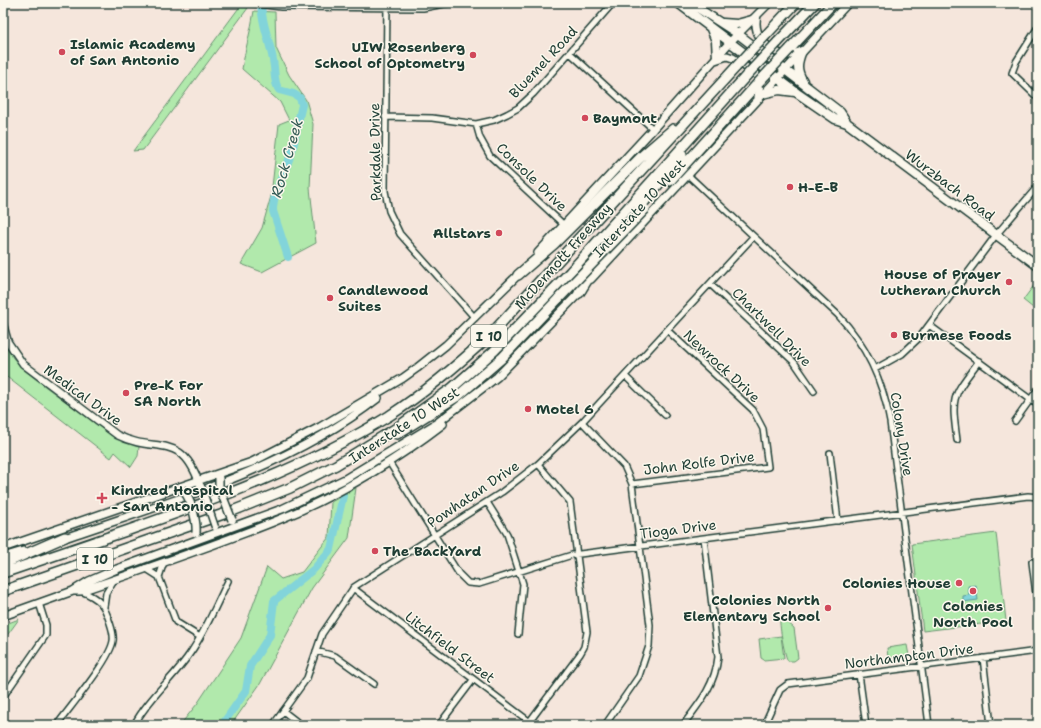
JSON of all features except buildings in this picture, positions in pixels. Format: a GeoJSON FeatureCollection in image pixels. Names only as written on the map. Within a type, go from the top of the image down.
{"type":"FeatureCollection","features":[{"type":"Feature","properties":{"kind":"highway","name":"McDermott Freeway"},"geometry":{"type":"LineString","coordinates":[[3,573],[186,510],[269,479],[341,444],[390,415],[455,368],[491,334],[796,3]]}},
{"type":"Feature","properties":{"kind":"highway","name":"McDermott Freeway"},"geometry":{"type":"LineString","coordinates":[[3,591],[235,510],[290,488],[354,454],[398,427],[450,389],[494,352],[570,272],[815,3]]}},
{"type":"Feature","properties":{"kind":"highway"},"geometry":{"type":"LineString","coordinates":[[354,454],[385,442],[458,396],[502,358],[645,209],[758,83],[833,3]]}},
{"type":"Feature","properties":{"kind":"highway"},"geometry":{"type":"LineString","coordinates":[[518,275],[586,213],[643,155],[697,109]]}},
{"type":"Feature","properties":{"kind":"highway"},"geometry":{"type":"LineString","coordinates":[[579,293],[631,217],[669,172],[708,119]]}},
{"type":"Feature","properties":{"kind":"highway"},"geometry":{"type":"LineString","coordinates":[[3,564],[65,537]]}},
{"type":"Feature","properties":{"kind":"main road","name":"Wurzbach Road"},"geometry":{"type":"LineString","coordinates":[[678,3],[797,93],[835,119],[847,123],[1038,266]]}},
{"type":"Feature","properties":{"kind":"main road","name":"Wurzbach Road"},"geometry":{"type":"LineString","coordinates":[[690,3],[738,34],[840,112],[847,123]]}},
{"type":"Feature","properties":{"kind":"main road"},"geometry":{"type":"LineString","coordinates":[[3,558],[239,476],[272,461],[337,427],[357,414],[446,345],[475,318],[518,275],[653,130],[730,42],[769,3]]}},
{"type":"Feature","properties":{"kind":"main road","name":"Interstate 10 West"},"geometry":{"type":"LineString","coordinates":[[3,616],[72,591],[88,581],[117,569],[188,544],[216,531],[245,524],[307,498],[357,472],[436,423],[497,377],[579,293],[848,3]]}},
{"type":"Feature","properties":{"kind":"main road"},"geometry":{"type":"LineString","coordinates":[[720,23],[737,24],[754,18]]}},
{"type":"Feature","properties":{"kind":"main road"},"geometry":{"type":"LineString","coordinates":[[754,18],[755,27],[759,37],[785,56],[792,56],[802,51]]}},
{"type":"Feature","properties":{"kind":"main road"},"geometry":{"type":"LineString","coordinates":[[711,28],[716,41],[716,59]]}},
{"type":"Feature","properties":{"kind":"main road"},"geometry":{"type":"LineString","coordinates":[[802,51],[797,64],[805,86]]}},
{"type":"Feature","properties":{"kind":"main road"},"geometry":{"type":"LineString","coordinates":[[716,59],[724,57],[733,58],[757,75],[760,88],[760,97],[780,90],[797,93]]}},
{"type":"Feature","properties":{"kind":"main road"},"geometry":{"type":"LineString","coordinates":[[72,591],[82,591],[274,522],[333,494],[389,462],[449,419],[497,377]]}},
{"type":"Feature","properties":{"kind":"main road"},"geometry":{"type":"LineString","coordinates":[[3,548],[174,488],[199,483],[227,470],[252,462],[307,434],[403,378]]}},
{"type":"Feature","properties":{"kind":"main road"},"geometry":{"type":"LineString","coordinates":[[227,470],[219,478],[219,487],[232,520],[245,524]]}},
{"type":"Feature","properties":{"kind":"main road"},"geometry":{"type":"LineString","coordinates":[[174,488],[182,489],[185,492],[194,516],[196,533],[188,544]]}},
{"type":"Feature","properties":{"kind":"street"},"geometry":{"type":"LineString","coordinates":[[253,4],[268,6],[387,5],[423,8],[449,3]]}},
{"type":"Feature","properties":{"kind":"street","name":"Bluemel Road"},"geometry":{"type":"LineString","coordinates":[[385,117],[432,118],[476,124],[494,120],[518,108],[570,53],[613,3]]}},
{"type":"Feature","properties":{"kind":"street","name":"Parkdale Drive"},"geometry":{"type":"LineString","coordinates":[[387,5],[385,192],[391,219],[407,243],[475,318]]}},
{"type":"Feature","properties":{"kind":"street"},"geometry":{"type":"LineString","coordinates":[[1038,27],[1016,62],[1012,73],[1038,98]]}},
{"type":"Feature","properties":{"kind":"street"},"geometry":{"type":"LineString","coordinates":[[570,53],[653,130]]}},
{"type":"Feature","properties":{"kind":"street","name":"Console Drive"},"geometry":{"type":"LineString","coordinates":[[476,124],[480,138],[490,156],[564,225]]}},
{"type":"Feature","properties":{"kind":"street","name":"Colony Drive"},"geometry":{"type":"LineString","coordinates":[[688,175],[838,315],[859,339],[875,369],[888,409],[929,725]]}},
{"type":"Feature","properties":{"kind":"street"},"geometry":{"type":"LineString","coordinates":[[875,369],[893,360],[911,347],[996,235],[1038,186]]}},
{"type":"Feature","properties":{"kind":"street","name":"Powhatan Drive"},"geometry":{"type":"LineString","coordinates":[[273,725],[307,678],[322,634],[353,588],[487,502],[538,464],[582,422],[753,237]]}},
{"type":"Feature","properties":{"kind":"street","name":"Chartwell Drive"},"geometry":{"type":"LineString","coordinates":[[710,284],[794,362],[814,391]]}},
{"type":"Feature","properties":{"kind":"street","name":"Medical Drive"},"geometry":{"type":"LineString","coordinates":[[3,324],[12,349],[28,370],[117,435],[134,442],[167,446],[179,451],[190,461],[216,531]]}},
{"type":"Feature","properties":{"kind":"street"},"geometry":{"type":"LineString","coordinates":[[929,325],[1038,405]]}},
{"type":"Feature","properties":{"kind":"street","name":"Newrock Drive"},"geometry":{"type":"LineString","coordinates":[[667,330],[753,410],[763,430],[768,467]]}},
{"type":"Feature","properties":{"kind":"street"},"geometry":{"type":"LineString","coordinates":[[957,440],[953,410],[954,398],[978,361]]}},
{"type":"Feature","properties":{"kind":"street"},"geometry":{"type":"LineString","coordinates":[[625,376],[665,415]]}},
{"type":"Feature","properties":{"kind":"street"},"geometry":{"type":"LineString","coordinates":[[1015,421],[1038,389]]}},
{"type":"Feature","properties":{"kind":"street"},"geometry":{"type":"LineString","coordinates":[[582,422],[624,466],[632,484],[650,625],[647,656],[634,686],[605,725]]}},
{"type":"Feature","properties":{"kind":"street"},"geometry":{"type":"LineString","coordinates":[[830,454],[838,521]]}},
{"type":"Feature","properties":{"kind":"street","name":"Tioga Drive"},"geometry":{"type":"LineString","coordinates":[[389,462],[459,574],[468,583],[482,583],[578,554],[1028,496],[1038,497]]}},
{"type":"Feature","properties":{"kind":"street"},"geometry":{"type":"LineString","coordinates":[[528,723],[580,654],[586,640],[587,628],[570,502],[538,464]]}},
{"type":"Feature","properties":{"kind":"street","name":"John Rolfe Drive"},"geometry":{"type":"LineString","coordinates":[[632,484],[768,467]]}},
{"type":"Feature","properties":{"kind":"street"},"geometry":{"type":"LineString","coordinates":[[487,502],[507,534],[523,589],[518,634]]}},
{"type":"Feature","properties":{"kind":"street"},"geometry":{"type":"LineString","coordinates":[[683,725],[709,689],[717,668],[718,657],[704,538]]}},
{"type":"Feature","properties":{"kind":"street"},"geometry":{"type":"LineString","coordinates":[[159,577],[164,562]]}},
{"type":"Feature","properties":{"kind":"street"},"geometry":{"type":"LineString","coordinates":[[1032,562],[1038,610]]}},
{"type":"Feature","properties":{"kind":"street"},"geometry":{"type":"LineString","coordinates":[[145,568],[159,577],[176,622],[200,637]]}},
{"type":"Feature","properties":{"kind":"street"},"geometry":{"type":"LineString","coordinates":[[104,607],[106,593],[114,579]]}},
{"type":"Feature","properties":{"kind":"street"},"geometry":{"type":"LineString","coordinates":[[134,725],[157,692],[190,653],[200,637],[228,581]]}},
{"type":"Feature","properties":{"kind":"street","name":"Litchfield Street"},"geometry":{"type":"LineString","coordinates":[[353,588],[528,723],[534,725]]}},
{"type":"Feature","properties":{"kind":"street"},"geometry":{"type":"LineString","coordinates":[[58,725],[110,652],[114,636],[104,607],[95,598],[82,591]]}},
{"type":"Feature","properties":{"kind":"street"},"geometry":{"type":"LineString","coordinates":[[3,697],[46,635],[46,625],[39,603]]}},
{"type":"Feature","properties":{"kind":"street"},"geometry":{"type":"LineString","coordinates":[[316,651],[335,656],[374,684]]}},
{"type":"Feature","properties":{"kind":"street","name":"Northampton Drive"},"geometry":{"type":"LineString","coordinates":[[764,725],[780,690],[788,684],[1038,651]]}},
{"type":"Feature","properties":{"kind":"street"},"geometry":{"type":"LineString","coordinates":[[983,658],[991,725]]}},
{"type":"Feature","properties":{"kind":"street"},"geometry":{"type":"LineString","coordinates":[[859,674],[866,725]]}},
{"type":"Feature","properties":{"kind":"street"},"geometry":{"type":"LineString","coordinates":[[439,725],[473,680]]}},
{"type":"Feature","properties":{"kind":"street"},"geometry":{"type":"LineString","coordinates":[[283,711],[301,725]]}},
{"type":"Feature","properties":{"kind":"green space"},"geometry":{"type":"Polygon","coordinates":[[[241,5],[248,8],[143,150],[133,151],[241,5]]]}},
{"type":"Feature","properties":{"kind":"green space"},"geometry":{"type":"Polygon","coordinates":[[[254,11],[275,12],[276,48],[289,75],[306,100],[313,124],[310,188],[316,243],[262,272],[241,264],[262,228],[271,196],[279,124],[289,120],[280,102],[242,69],[254,11]]]}},
{"type":"Feature","properties":{"kind":"green space"},"geometry":{"type":"Polygon","coordinates":[[[1038,280],[1038,312],[1023,300],[1038,280]]]}},
{"type":"Feature","properties":{"kind":"green space"},"geometry":{"type":"Polygon","coordinates":[[[3,338],[13,358],[24,370],[112,436],[139,447],[138,456],[131,467],[115,452],[111,458],[3,374],[3,338]]]}},
{"type":"Feature","properties":{"kind":"green space"},"geometry":{"type":"Polygon","coordinates":[[[356,488],[349,538],[312,588],[260,684],[231,725],[180,725],[197,704],[241,638],[267,567],[281,579],[302,572],[329,537],[331,502],[356,488]]]}},
{"type":"Feature","properties":{"kind":"green space","name":"Colonies House"},"geometry":{"type":"Polygon","coordinates":[[[996,533],[1006,621],[923,631],[912,544],[996,533]]]}},
{"type":"Feature","properties":{"kind":"green space"},"geometry":{"type":"Polygon","coordinates":[[[19,619],[3,641],[3,625],[19,619]]]}},
{"type":"Feature","properties":{"kind":"green space"},"geometry":{"type":"Polygon","coordinates":[[[780,620],[785,620],[794,628],[798,658],[794,661],[788,661],[787,659],[782,641],[780,620]]]}},
{"type":"Feature","properties":{"kind":"green space"},"geometry":{"type":"Polygon","coordinates":[[[781,636],[784,658],[764,660],[761,658],[759,639],[781,636]]]}},
{"type":"Feature","properties":{"kind":"green space"},"geometry":{"type":"Polygon","coordinates":[[[907,645],[909,656],[888,658],[887,648],[907,645]]]}},
{"type":"Feature","properties":{"kind":"water","name":"Colonies North Pool"},"geometry":{"type":"Polygon","coordinates":[[[976,585],[978,600],[963,602],[963,596],[969,595],[968,586],[976,585]]]}},
{"type":"Feature","properties":{"kind":"waterway","name":"Rock Creek"},"geometry":{"type":"LineString","coordinates":[[261,3],[261,11],[273,59],[276,84],[279,90],[294,94],[300,98],[302,105],[292,151],[277,188],[273,211],[288,257]]}},
{"type":"Feature","properties":{"kind":"waterway","name":"Rock Creek"},"geometry":{"type":"LineString","coordinates":[[222,725],[246,691],[250,666],[270,635],[274,601],[314,569],[331,549],[343,496]]}},
{"type":"Feature","properties":{"kind":"place","name":"Islamic Academy of San Antonio"},"geometry":{"type":"Point","coordinates":[62,52]}},
{"type":"Feature","properties":{"kind":"place","name":"UIW Rosenberg School of Optometry"},"geometry":{"type":"Point","coordinates":[473,55]}},
{"type":"Feature","properties":{"kind":"place","name":"Baymont"},"geometry":{"type":"Point","coordinates":[585,118]}},
{"type":"Feature","properties":{"kind":"place","name":"H-E-B"},"geometry":{"type":"Point","coordinates":[790,187]}},
{"type":"Feature","properties":{"kind":"place","name":"Allstars"},"geometry":{"type":"Point","coordinates":[499,233]}},
{"type":"Feature","properties":{"kind":"place","name":"House of Prayer Lutheran Church"},"geometry":{"type":"Point","coordinates":[1009,282]}},
{"type":"Feature","properties":{"kind":"place","name":"Candlewood Suites"},"geometry":{"type":"Point","coordinates":[330,298]}},
{"type":"Feature","properties":{"kind":"place","name":"Burmese Foods"},"geometry":{"type":"Point","coordinates":[894,335]}},
{"type":"Feature","properties":{"kind":"place","name":"Pre-K For SA North"},"geometry":{"type":"Point","coordinates":[126,393]}},
{"type":"Feature","properties":{"kind":"place","name":"Motel 6"},"geometry":{"type":"Point","coordinates":[528,409]}},
{"type":"Feature","properties":{"kind":"place","name":"Kindred Hospital - San Antonio"},"geometry":{"type":"Point","coordinates":[102,498]}},
{"type":"Feature","properties":{"kind":"place","name":"The BackYard"},"geometry":{"type":"Point","coordinates":[375,551]}},
{"type":"Feature","properties":{"kind":"place","name":"Colonies House"},"geometry":{"type":"Point","coordinates":[959,583]}},
{"type":"Feature","properties":{"kind":"place","name":"Colonies North Pool"},"geometry":{"type":"Point","coordinates":[973,591]}},
{"type":"Feature","properties":{"kind":"place","name":"Colonies North Elementary School"},"geometry":{"type":"Point","coordinates":[828,608]}}]}
